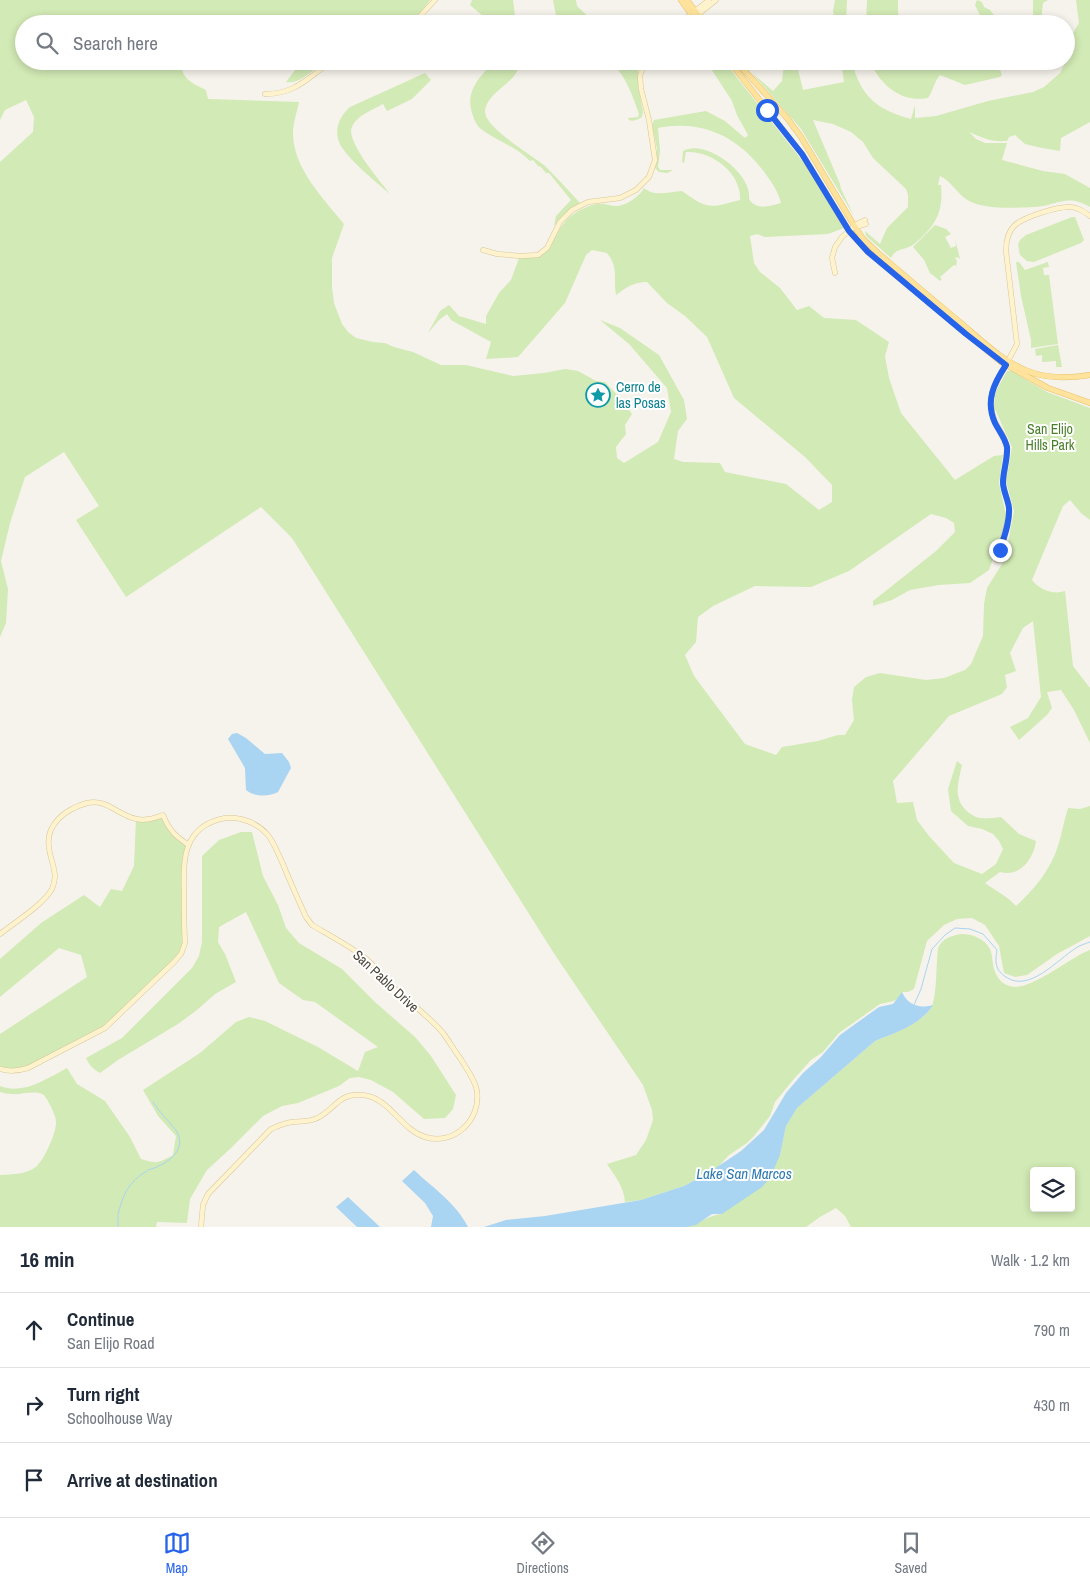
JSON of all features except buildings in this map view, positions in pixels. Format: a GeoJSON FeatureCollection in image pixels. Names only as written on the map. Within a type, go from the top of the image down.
{"type":"FeatureCollection","features":[{"type":"Feature","properties":{"kind":"main road"},"geometry":{"type":"LineString","coordinates":[[682,0],[694,14]]}},
{"type":"Feature","properties":{"kind":"main road"},"geometry":{"type":"LineString","coordinates":[[688,0],[694,14]]}},
{"type":"Feature","properties":{"kind":"main road"},"geometry":{"type":"LineString","coordinates":[[736,70],[802,154],[849,231],[881,263],[990,354],[1008,363],[1046,376],[1078,377],[1090,375]]}},
{"type":"Feature","properties":{"kind":"main road"},"geometry":{"type":"LineString","coordinates":[[744,70],[801,137],[863,239],[1008,363],[1048,388],[1090,403]]}},
{"type":"Feature","properties":{"kind":"street"},"geometry":{"type":"LineString","coordinates":[[421,15],[434,0]]}},
{"type":"Feature","properties":{"kind":"street"},"geometry":{"type":"LineString","coordinates":[[694,14],[709,0]]}},
{"type":"Feature","properties":{"kind":"street"},"geometry":{"type":"LineString","coordinates":[[694,14],[716,0]]}},
{"type":"Feature","properties":{"kind":"street"},"geometry":{"type":"LineString","coordinates":[[265,94],[280,94],[292,90],[321,70]]}},
{"type":"Feature","properties":{"kind":"street"},"geometry":{"type":"LineString","coordinates":[[482,250],[496,254],[521,256],[538,254],[547,248],[560,222],[572,210],[588,202],[620,198],[636,190],[649,177],[655,160],[640,76],[642,70]]}},
{"type":"Feature","properties":{"kind":"street"},"geometry":{"type":"LineString","coordinates":[[997,560],[1009,515],[1009,506],[1002,485],[1007,449],[1004,437],[995,422],[990,399],[993,389],[1017,344],[1006,251],[1008,236],[1013,227],[1022,220],[1059,208],[1071,207],[1081,210],[1090,216]]}},
{"type":"Feature","properties":{"kind":"street"},"geometry":{"type":"LineString","coordinates":[[835,273],[832,258],[835,247],[849,231],[866,222]]}},
{"type":"Feature","properties":{"kind":"street"},"geometry":{"type":"LineString","coordinates":[[0,934],[43,900],[52,887],[56,872],[48,845],[50,833],[58,818],[68,811],[86,804],[99,802],[136,819],[163,816],[173,833],[189,845]]}},
{"type":"Feature","properties":{"kind":"street","name":"San Pablo Drive"},"geometry":{"type":"LineString","coordinates":[[0,1069],[18,1071],[28,1068],[105,1028],[180,954],[185,943],[183,864],[194,836],[203,827],[214,821],[231,818],[241,819],[260,827],[273,843],[306,917],[312,925],[366,958],[388,983],[442,1032],[473,1079],[477,1089],[478,1100],[474,1115],[464,1128],[450,1137],[436,1139],[416,1133],[382,1102],[373,1097],[363,1095],[346,1096],[316,1119],[282,1124],[271,1130],[208,1194],[203,1204],[201,1227]]}},
{"type":"Feature","properties":{"kind":"green space","name":"San Elijo Hills Park"},"geometry":{"type":"Polygon","coordinates":[[[0,0],[430,0],[418,15],[15,15],[15,70],[182,70],[188,80],[206,90],[208,99],[299,102],[293,133],[294,146],[298,158],[311,182],[344,224],[332,258],[332,287],[334,303],[342,324],[348,332],[356,338],[385,343],[413,352],[441,365],[466,365],[513,376],[565,369],[578,371],[596,381],[605,382],[632,414],[625,425],[626,434],[616,447],[617,458],[624,463],[658,442],[671,412],[667,388],[629,344],[600,320],[620,328],[659,355],[684,400],[687,419],[678,431],[674,459],[683,462],[720,463],[725,472],[786,484],[819,510],[832,502],[832,485],[805,457],[734,398],[707,337],[685,316],[667,303],[647,282],[638,283],[616,295],[614,268],[611,258],[607,253],[592,250],[586,255],[565,303],[518,357],[486,359],[491,342],[451,320],[447,314],[428,333],[440,311],[449,305],[459,316],[486,324],[486,316],[499,293],[511,280],[519,258],[531,257],[547,249],[567,220],[586,207],[597,204],[616,206],[624,204],[636,197],[644,188],[657,193],[682,191],[698,202],[709,206],[740,200],[736,181],[723,165],[715,159],[696,152],[686,152],[684,163],[682,162],[683,151],[692,148],[703,150],[715,154],[726,161],[736,169],[743,179],[752,203],[764,207],[781,203],[772,184],[755,160],[731,141],[704,129],[690,126],[658,128],[660,151],[658,167],[660,170],[673,170],[667,173],[659,172],[655,168],[657,149],[652,125],[654,120],[706,111],[725,121],[745,138],[748,135],[732,101],[712,70],[731,70],[804,163],[844,228],[828,234],[765,237],[757,234],[750,236],[754,263],[760,272],[780,288],[797,310],[809,306],[824,318],[856,320],[889,342],[885,356],[889,378],[901,413],[955,480],[994,456],[1003,455],[999,483],[1006,515],[999,543],[989,570],[970,583],[939,585],[910,590],[892,600],[873,606],[873,601],[936,551],[955,532],[954,523],[946,518],[931,514],[849,571],[811,587],[755,586],[713,606],[698,617],[696,642],[685,655],[694,676],[745,744],[776,755],[782,747],[845,735],[854,720],[852,700],[854,687],[866,677],[880,673],[926,680],[944,678],[965,670],[971,664],[983,636],[984,604],[987,588],[1005,559],[1014,511],[1006,481],[1012,447],[994,407],[995,393],[1007,371],[1012,371],[1047,392],[1090,408],[1090,520],[1070,500],[1063,506],[1032,580],[1047,591],[1065,591],[1073,666],[1090,688],[1090,743],[1074,710],[1061,690],[1047,692],[1052,708],[1047,715],[1019,740],[1010,727],[1028,718],[1041,697],[1033,621],[1023,628],[1010,653],[1016,671],[1005,675],[1007,687],[1002,694],[949,716],[893,781],[897,803],[913,802],[917,820],[954,863],[982,874],[996,864],[1003,849],[993,834],[968,826],[951,811],[948,789],[957,761],[962,765],[958,797],[964,808],[979,818],[1001,817],[1019,834],[1036,841],[1032,854],[1025,865],[1014,872],[1000,872],[985,883],[1016,906],[1035,886],[1051,863],[1058,846],[1068,808],[1080,809],[1090,806],[1090,936],[1057,954],[1027,975],[1015,977],[1004,973],[999,946],[985,925],[972,918],[957,919],[944,925],[927,941],[914,989],[902,992],[901,996],[894,1001],[880,1004],[839,1033],[823,1052],[811,1060],[793,1080],[775,1102],[770,1116],[747,1143],[729,1155],[718,1167],[684,1186],[641,1200],[625,1202],[621,1187],[607,1164],[636,1155],[646,1140],[653,1120],[652,1110],[643,1085],[555,955],[292,538],[261,507],[126,597],[76,520],[99,506],[64,452],[25,477],[10,523],[1,561],[8,589],[6,623],[0,637],[0,162],[33,132],[34,117],[26,100],[5,110],[0,120],[0,0]]]}},
{"type":"Feature","properties":{"kind":"green space"},"geometry":{"type":"Polygon","coordinates":[[[472,0],[513,0],[515,15],[482,15],[470,5],[472,0]]]}},
{"type":"Feature","properties":{"kind":"green space"},"geometry":{"type":"Polygon","coordinates":[[[553,0],[576,0],[577,6],[586,15],[556,15],[553,0]]]}},
{"type":"Feature","properties":{"kind":"green space"},"geometry":{"type":"Polygon","coordinates":[[[835,0],[847,0],[846,15],[834,15],[835,0]]]}},
{"type":"Feature","properties":{"kind":"green space"},"geometry":{"type":"Polygon","coordinates":[[[867,0],[898,0],[899,15],[866,15],[867,0]]]}},
{"type":"Feature","properties":{"kind":"green space"},"geometry":{"type":"Polygon","coordinates":[[[977,0],[982,2],[984,7],[994,15],[980,15],[975,5],[977,0]]]}},
{"type":"Feature","properties":{"kind":"green space"},"geometry":{"type":"Polygon","coordinates":[[[1033,0],[1048,0],[1043,3],[1042,15],[1033,15],[1033,0]]]}},
{"type":"Feature","properties":{"kind":"green space"},"geometry":{"type":"Polygon","coordinates":[[[1076,0],[1090,0],[1090,122],[1061,138],[1060,151],[1025,144],[1015,135],[1009,137],[1007,141],[996,141],[969,132],[976,139],[985,143],[1007,143],[1002,160],[1043,171],[1065,174],[1090,188],[1090,207],[1074,201],[1062,201],[1042,206],[989,207],[972,203],[940,176],[938,185],[941,185],[941,201],[935,221],[914,244],[897,251],[891,258],[866,236],[865,231],[880,244],[887,228],[908,207],[906,189],[873,158],[863,142],[851,132],[833,124],[813,120],[854,216],[801,129],[752,73],[773,91],[782,81],[783,70],[798,70],[803,90],[844,82],[842,70],[854,70],[865,92],[880,106],[911,119],[915,105],[915,118],[936,116],[988,101],[1033,92],[1044,87],[1062,70],[1075,70],[1075,30],[1079,23],[1076,0]]]}},
{"type":"Feature","properties":{"kind":"green space"},"geometry":{"type":"Polygon","coordinates":[[[295,70],[314,70],[302,79],[286,82],[295,70]]]}},
{"type":"Feature","properties":{"kind":"green space"},"geometry":{"type":"Polygon","coordinates":[[[486,70],[518,70],[490,100],[485,111],[487,118],[501,133],[546,167],[580,203],[566,212],[554,226],[556,216],[571,200],[549,173],[546,173],[533,160],[530,161],[519,151],[493,137],[476,124],[470,105],[472,91],[486,70]]]}},
{"type":"Feature","properties":{"kind":"green space"},"geometry":{"type":"Polygon","coordinates":[[[618,70],[638,70],[638,85],[643,112],[642,117],[639,119],[631,121],[628,118],[638,117],[639,114],[624,79],[618,70]]]}},
{"type":"Feature","properties":{"kind":"green space"},"geometry":{"type":"Polygon","coordinates":[[[874,70],[1000,70],[1002,75],[965,85],[940,75],[928,98],[918,99],[900,95],[879,78],[874,70]]]}},
{"type":"Feature","properties":{"kind":"green space"},"geometry":{"type":"Polygon","coordinates":[[[425,73],[431,80],[412,99],[387,111],[383,104],[361,116],[352,127],[351,133],[359,151],[390,194],[342,148],[337,132],[339,123],[343,114],[350,107],[425,73]]]}},
{"type":"Feature","properties":{"kind":"green space"},"geometry":{"type":"Polygon","coordinates":[[[1075,217],[1084,240],[1081,243],[1034,262],[1027,261],[1020,255],[1018,244],[1026,235],[1075,217]]]}},
{"type":"Feature","properties":{"kind":"green space"},"geometry":{"type":"Polygon","coordinates":[[[935,225],[946,229],[951,234],[945,237],[951,248],[956,246],[955,239],[960,259],[955,258],[957,261],[956,266],[954,265],[940,277],[942,279],[940,281],[930,273],[924,260],[913,247],[935,225]]]}},
{"type":"Feature","properties":{"kind":"green space"},"geometry":{"type":"Polygon","coordinates":[[[1016,262],[1019,262],[1025,270],[1048,262],[1049,267],[1043,268],[1044,275],[1049,275],[1058,344],[1031,348],[1016,262]]]}},
{"type":"Feature","properties":{"kind":"green space"},"geometry":{"type":"Polygon","coordinates":[[[1058,345],[1062,367],[1056,367],[1056,361],[1042,362],[1042,355],[1036,356],[1035,349],[1058,345]]]}},
{"type":"Feature","properties":{"kind":"green space"},"geometry":{"type":"Polygon","coordinates":[[[163,815],[165,822],[189,844],[186,852],[185,937],[181,952],[112,1022],[27,1069],[0,1069],[0,1034],[87,977],[81,955],[59,948],[0,997],[0,959],[41,923],[84,895],[100,907],[111,889],[122,891],[134,866],[136,819],[163,815]]]}},
{"type":"Feature","properties":{"kind":"green space"},"geometry":{"type":"Polygon","coordinates":[[[241,832],[252,832],[263,876],[278,905],[286,928],[299,943],[342,969],[375,1002],[415,1037],[431,1056],[456,1095],[453,1109],[445,1118],[424,1119],[393,1092],[371,1080],[359,1077],[350,1078],[339,1086],[298,1103],[282,1106],[263,1116],[207,1170],[190,1199],[187,1223],[157,1222],[156,1227],[0,1227],[0,1175],[24,1173],[37,1166],[50,1145],[55,1132],[56,1121],[52,1109],[43,1095],[35,1092],[15,1094],[0,1092],[0,1086],[18,1089],[26,1087],[43,1081],[67,1068],[77,1084],[105,1101],[130,1137],[141,1159],[158,1162],[173,1155],[176,1136],[158,1116],[143,1090],[200,1053],[236,1022],[249,1017],[265,1021],[318,1047],[358,1071],[365,1052],[378,1047],[315,1002],[303,1000],[279,983],[246,912],[219,927],[218,942],[236,982],[215,994],[178,1024],[100,1073],[88,1063],[86,1058],[122,1038],[192,968],[199,956],[202,942],[202,856],[219,840],[241,832]]]}},
{"type":"Feature","properties":{"kind":"green space"},"geometry":{"type":"Polygon","coordinates":[[[965,934],[981,939],[991,951],[994,969],[999,979],[1006,985],[1016,987],[1037,980],[1090,950],[1090,1227],[851,1227],[845,1216],[836,1208],[806,1227],[687,1227],[722,1214],[780,1155],[786,1126],[797,1108],[875,1041],[917,1021],[930,1010],[935,990],[938,948],[950,937],[965,934]]]}},
{"type":"Feature","properties":{"kind":"water"},"geometry":{"type":"Polygon","coordinates":[[[237,733],[265,754],[282,753],[289,762],[291,768],[278,792],[262,796],[246,790],[245,768],[228,739],[232,734],[237,733]]]}},
{"type":"Feature","properties":{"kind":"water","name":"Lake San Marcos"},"geometry":{"type":"Polygon","coordinates":[[[902,992],[907,1000],[914,1005],[933,1005],[915,1023],[875,1041],[797,1108],[786,1126],[780,1155],[770,1178],[762,1187],[722,1214],[712,1214],[696,1225],[687,1227],[484,1227],[506,1220],[545,1216],[641,1200],[684,1186],[741,1151],[764,1130],[786,1093],[840,1035],[879,1007],[893,1004],[902,992]]]}},
{"type":"Feature","properties":{"kind":"water"},"geometry":{"type":"Polygon","coordinates":[[[414,1170],[451,1203],[468,1227],[431,1227],[433,1216],[425,1203],[402,1181],[414,1170]]]}},
{"type":"Feature","properties":{"kind":"water"},"geometry":{"type":"Polygon","coordinates":[[[348,1197],[380,1227],[357,1227],[336,1207],[348,1197]]]}},
{"type":"Feature","properties":{"kind":"waterway"},"geometry":{"type":"LineString","coordinates":[[914,1005],[921,989],[932,949],[945,935],[955,928],[970,929],[983,934],[997,950],[996,962],[1000,972],[1015,981],[1024,981],[1043,973],[1068,953],[1090,942]]}},
{"type":"Feature","properties":{"kind":"waterway"},"geometry":{"type":"LineString","coordinates":[[148,1170],[155,1168],[174,1156],[180,1144],[175,1129],[153,1102]]}},
{"type":"Feature","properties":{"kind":"waterway"},"geometry":{"type":"LineString","coordinates":[[118,1215],[127,1190],[135,1179],[147,1171]]}},
{"type":"Feature","properties":{"kind":"waterway"},"geometry":{"type":"LineString","coordinates":[[118,1217],[118,1227]]}},
{"type":"Feature","properties":{"kind":"place","name":"Cerro de las Posas"},"geometry":{"type":"Point","coordinates":[598,395]}},
{"type":"Feature","properties":{"kind":"route"},"geometry":{"type":"LineString","coordinates":[[767,110],[802,154],[849,231],[868,252],[990,354],[1006,365],[1000,374],[990,399],[995,422],[1004,437],[1007,449],[1002,485],[1009,506],[1009,515],[1000,550]]}}]}
